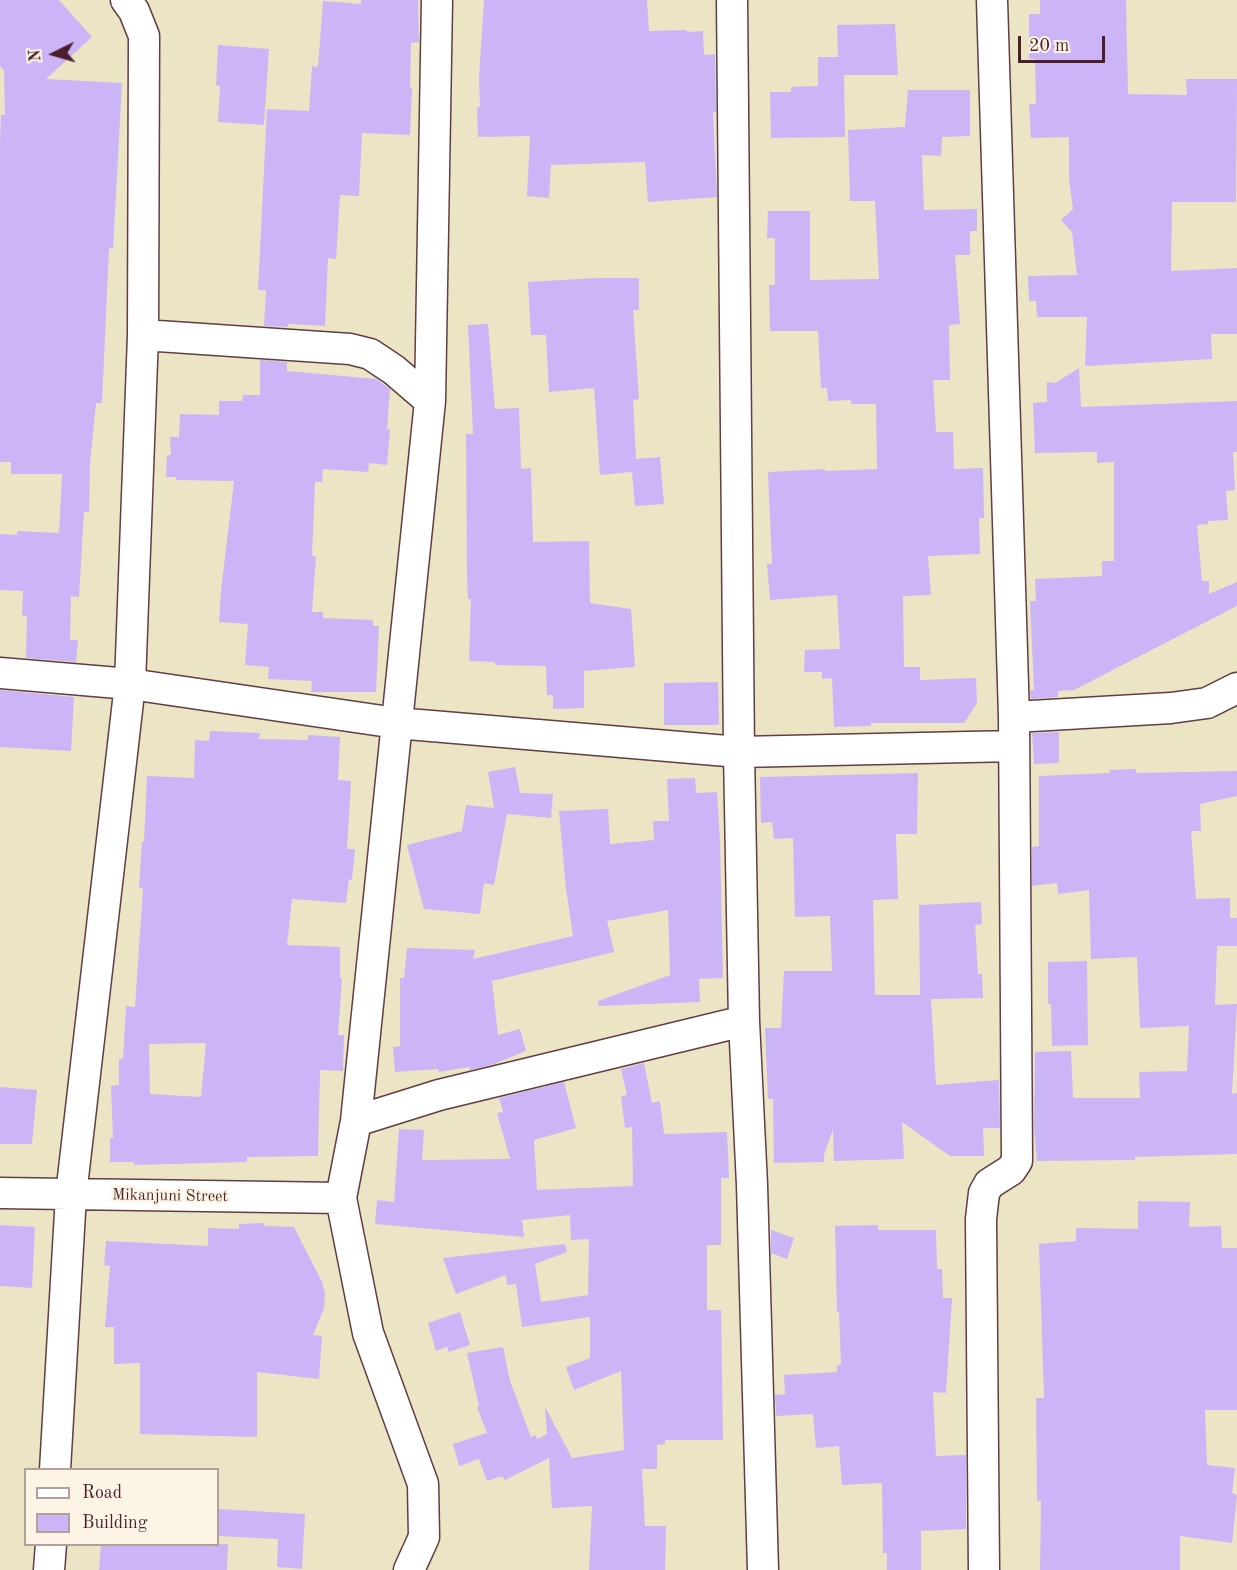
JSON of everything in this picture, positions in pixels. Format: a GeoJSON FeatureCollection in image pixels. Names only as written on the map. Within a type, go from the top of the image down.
{"type":"FeatureCollection","features":[{"type":"Feature","properties":{"kind":"street"},"geometry":{"type":"LineString","coordinates":[[55,1468],[71,1195],[130,684],[143,335],[144,36],[134,11],[126,0]]}},
{"type":"Feature","properties":{"kind":"street"},"geometry":{"type":"LineString","coordinates":[[409,1570],[424,1537],[423,1484],[368,1333],[341,1198],[356,1121],[430,401],[437,0]]}},
{"type":"Feature","properties":{"kind":"street"},"geometry":{"type":"LineString","coordinates":[[732,0],[739,752],[744,1021],[752,1185],[763,1570]]}},
{"type":"Feature","properties":{"kind":"street"},"geometry":{"type":"LineString","coordinates":[[984,1570],[981,1219],[984,1193],[989,1184],[1011,1170],[1017,1161],[1014,732],[992,0]]}},
{"type":"Feature","properties":{"kind":"street"},"geometry":{"type":"LineString","coordinates":[[143,335],[350,350],[370,354],[394,370],[430,401]]}},
{"type":"Feature","properties":{"kind":"street"},"geometry":{"type":"LineString","coordinates":[[0,673],[130,684],[396,723],[739,752],[1014,732],[1207,703],[1237,688]]}},
{"type":"Feature","properties":{"kind":"street"},"geometry":{"type":"LineString","coordinates":[[356,1121],[439,1095],[744,1021]]}},
{"type":"Feature","properties":{"kind":"street","name":"Mikanjuni Street"},"geometry":{"type":"LineString","coordinates":[[0,1193],[341,1198]]}},
{"type":"Feature","properties":{"kind":"street"},"geometry":{"type":"LineString","coordinates":[[49,1570],[51,1546]]}},
{"type":"Feature","properties":{"kind":"building"},"geometry":{"type":"Polygon","coordinates":[[[0,0],[59,0],[92,37],[46,79],[122,83],[113,249],[109,248],[102,403],[96,403],[90,463],[89,512],[84,512],[79,597],[71,596],[70,640],[78,640],[76,662],[26,658],[27,616],[22,615],[23,591],[0,590],[0,534],[17,535],[17,531],[59,533],[62,474],[11,474],[11,462],[0,462],[0,142],[1,115],[5,115],[4,70],[0,66],[0,0]]]}},
{"type":"Feature","properties":{"kind":"building"},"geometry":{"type":"Polygon","coordinates":[[[361,0],[418,0],[419,42],[411,43],[410,135],[362,133],[359,196],[340,195],[336,259],[328,258],[325,326],[288,324],[288,327],[264,326],[266,290],[258,290],[267,109],[309,111],[312,66],[318,67],[323,1],[361,4],[361,0]]]}},
{"type":"Feature","properties":{"kind":"building"},"geometry":{"type":"Polygon","coordinates":[[[484,0],[647,0],[649,31],[703,31],[704,55],[715,54],[716,112],[713,112],[717,197],[648,202],[645,162],[551,165],[549,198],[527,196],[530,136],[478,137],[477,107],[480,107],[479,78],[484,0]]]}},
{"type":"Feature","properties":{"kind":"building"},"geometry":{"type":"Polygon","coordinates":[[[1040,0],[1126,0],[1128,94],[1187,95],[1186,79],[1237,79],[1236,202],[1172,202],[1171,271],[1237,268],[1237,334],[1211,334],[1212,359],[1085,366],[1087,317],[1037,317],[1036,301],[1029,301],[1028,276],[1077,275],[1072,232],[1061,220],[1073,209],[1069,179],[1069,137],[1031,138],[1029,104],[1036,104],[1035,59],[1029,59],[1029,14],[1040,14],[1040,0]]]}},
{"type":"Feature","properties":{"kind":"building"},"geometry":{"type":"Polygon","coordinates":[[[895,24],[898,75],[844,75],[845,137],[771,138],[770,92],[791,92],[791,87],[818,86],[818,57],[838,57],[837,25],[895,24]]]}},
{"type":"Feature","properties":{"kind":"building"},"geometry":{"type":"Polygon","coordinates":[[[218,45],[269,49],[264,125],[218,122],[220,86],[216,85],[218,45]]]}},
{"type":"Feature","properties":{"kind":"building"},"geometry":{"type":"Polygon","coordinates":[[[908,90],[970,90],[970,136],[942,137],[941,156],[922,155],[924,210],[977,209],[977,231],[970,231],[970,255],[955,255],[960,324],[949,325],[950,380],[933,380],[936,432],[953,432],[954,469],[983,468],[984,518],[979,518],[980,554],[928,556],[931,595],[903,596],[904,667],[920,667],[920,680],[976,678],[977,703],[964,723],[871,723],[871,726],[834,727],[832,678],[822,679],[822,672],[804,672],[805,650],[840,649],[837,595],[770,600],[767,564],[772,564],[768,472],[877,469],[876,404],[851,404],[851,400],[828,401],[827,388],[821,388],[818,331],[770,331],[769,285],[775,285],[775,238],[767,238],[768,211],[810,211],[810,280],[879,279],[875,201],[850,201],[848,130],[905,127],[908,90]]]}},
{"type":"Feature","properties":{"kind":"building"},"geometry":{"type":"Polygon","coordinates":[[[639,278],[639,310],[633,310],[639,399],[633,400],[636,459],[660,457],[664,504],[635,506],[632,472],[600,475],[594,388],[549,392],[546,335],[531,335],[528,282],[639,278]]]}},
{"type":"Feature","properties":{"kind":"building"},"geometry":{"type":"Polygon","coordinates":[[[488,324],[495,409],[519,408],[521,469],[531,468],[533,542],[589,541],[590,603],[631,609],[635,667],[584,671],[584,708],[553,709],[553,695],[547,695],[546,666],[495,665],[495,662],[469,661],[471,599],[468,599],[467,576],[466,434],[473,434],[468,325],[488,324]]]}},
{"type":"Feature","properties":{"kind":"building"},"geometry":{"type":"Polygon","coordinates":[[[260,360],[287,362],[287,371],[376,379],[390,389],[387,465],[369,463],[368,472],[323,469],[322,482],[315,482],[312,556],[316,557],[312,612],[323,612],[323,618],[373,620],[373,626],[379,626],[376,692],[311,692],[312,681],[268,679],[269,667],[245,665],[248,624],[219,622],[234,481],[176,480],[176,477],[166,477],[167,455],[171,455],[170,437],[179,437],[180,414],[219,415],[219,401],[242,401],[243,395],[260,395],[260,360]]]}},
{"type":"Feature","properties":{"kind":"building"},"geometry":{"type":"Polygon","coordinates":[[[1079,368],[1081,407],[1237,401],[1237,452],[1233,452],[1235,490],[1226,491],[1228,520],[1208,521],[1208,524],[1197,525],[1202,581],[1209,581],[1209,594],[1237,582],[1237,606],[1074,690],[1058,691],[1058,697],[1031,699],[1030,691],[1034,690],[1030,601],[1036,601],[1035,579],[1102,576],[1102,561],[1114,561],[1114,462],[1097,463],[1097,452],[1035,453],[1033,403],[1047,402],[1047,382],[1055,383],[1079,368]]]}},
{"type":"Feature","properties":{"kind":"building"},"geometry":{"type":"Polygon","coordinates":[[[718,682],[719,725],[664,725],[664,683],[718,682]]]}},
{"type":"Feature","properties":{"kind":"building"},"geometry":{"type":"Polygon","coordinates":[[[0,690],[74,697],[71,751],[0,747],[0,690]]]}},
{"type":"Feature","properties":{"kind":"building"},"geometry":{"type":"Polygon","coordinates":[[[210,731],[260,733],[259,739],[308,740],[308,735],[340,737],[338,780],[351,781],[347,849],[355,849],[352,880],[349,879],[346,903],[292,899],[287,945],[340,947],[340,978],[342,978],[338,1035],[344,1035],[343,1071],[320,1070],[318,1156],[247,1157],[247,1162],[134,1165],[134,1162],[110,1162],[110,1138],[113,1138],[111,1086],[119,1085],[119,1059],[123,1059],[126,1006],[135,1007],[143,888],[139,888],[147,776],[194,778],[195,740],[209,741],[210,731]],[[206,1043],[149,1044],[150,1094],[201,1097],[206,1043]]]}},
{"type":"Feature","properties":{"kind":"building"},"geometry":{"type":"Polygon","coordinates":[[[1059,732],[1059,763],[1034,764],[1032,733],[1059,732]]]}},
{"type":"Feature","properties":{"kind":"building"},"geometry":{"type":"Polygon","coordinates":[[[515,767],[520,793],[553,794],[551,818],[507,814],[494,885],[484,883],[480,914],[424,909],[407,845],[462,831],[466,805],[494,808],[488,772],[515,767]]]}},
{"type":"Feature","properties":{"kind":"building"},"geometry":{"type":"Polygon","coordinates":[[[1136,769],[1136,773],[1237,771],[1237,796],[1200,804],[1201,831],[1191,831],[1196,899],[1230,898],[1230,918],[1237,918],[1237,946],[1217,946],[1215,1005],[1237,1004],[1232,1094],[1237,1093],[1237,1154],[1135,1157],[1135,1160],[1037,1161],[1034,1127],[1035,1052],[1071,1051],[1073,1098],[1140,1098],[1139,1072],[1187,1071],[1189,1026],[1140,1028],[1137,957],[1091,959],[1089,890],[1058,894],[1057,883],[1032,886],[1032,847],[1039,846],[1039,776],[1110,773],[1109,770],[1136,769]]]}},
{"type":"Feature","properties":{"kind":"building"},"geometry":{"type":"Polygon","coordinates":[[[918,773],[917,834],[896,834],[898,899],[873,900],[875,995],[920,995],[919,905],[981,902],[982,924],[975,925],[978,974],[982,974],[983,998],[931,999],[936,1085],[999,1080],[1000,1128],[983,1128],[984,1156],[950,1156],[902,1122],[904,1159],[834,1161],[833,1129],[824,1155],[824,1162],[774,1163],[773,1099],[768,1099],[765,1028],[781,1028],[784,971],[832,971],[830,916],[795,917],[793,838],[774,839],[772,822],[761,823],[760,777],[918,773]]]}},
{"type":"Feature","properties":{"kind":"building"},"geometry":{"type":"Polygon","coordinates":[[[695,778],[696,793],[717,792],[720,841],[723,978],[699,979],[700,1002],[599,1006],[598,1001],[670,975],[668,910],[607,921],[614,952],[492,981],[498,1035],[520,1029],[526,1051],[491,1065],[470,1070],[469,1067],[439,1072],[438,1069],[395,1072],[393,1047],[400,1046],[400,978],[404,978],[407,948],[475,950],[473,959],[573,936],[559,811],[608,809],[610,844],[654,840],[653,821],[669,821],[667,779],[695,778]]]}},
{"type":"Feature","properties":{"kind":"building"},"geometry":{"type":"Polygon","coordinates":[[[1087,961],[1088,1045],[1052,1046],[1051,1004],[1048,1004],[1048,962],[1087,961]]]}},
{"type":"Feature","properties":{"kind":"building"},"geometry":{"type":"Polygon","coordinates":[[[644,1063],[652,1103],[660,1101],[664,1134],[727,1132],[729,1178],[721,1178],[721,1245],[707,1245],[707,1310],[721,1310],[723,1440],[665,1440],[665,1444],[657,1445],[657,1469],[642,1469],[645,1526],[666,1526],[665,1570],[589,1570],[592,1506],[552,1508],[549,1458],[505,1480],[502,1476],[487,1481],[479,1459],[459,1466],[453,1444],[487,1433],[477,1407],[479,1406],[467,1353],[503,1347],[510,1381],[531,1437],[535,1435],[538,1439],[547,1434],[545,1407],[572,1458],[624,1450],[621,1371],[574,1390],[566,1367],[590,1358],[590,1317],[522,1327],[516,1284],[507,1285],[506,1275],[456,1294],[443,1258],[565,1244],[567,1252],[535,1264],[541,1302],[588,1295],[589,1239],[571,1240],[570,1215],[522,1220],[524,1237],[375,1224],[377,1200],[394,1202],[399,1129],[424,1130],[422,1160],[510,1159],[497,1113],[503,1112],[499,1098],[564,1082],[576,1128],[534,1140],[537,1190],[633,1186],[632,1127],[625,1128],[621,1096],[627,1095],[621,1069],[644,1063]]]}},
{"type":"Feature","properties":{"kind":"building"},"geometry":{"type":"Polygon","coordinates":[[[0,1087],[37,1090],[32,1144],[0,1144],[0,1087]]]}},
{"type":"Feature","properties":{"kind":"building"},"geometry":{"type":"Polygon","coordinates":[[[1138,1201],[1190,1202],[1189,1227],[1221,1226],[1222,1248],[1237,1248],[1237,1410],[1205,1410],[1207,1465],[1235,1468],[1232,1493],[1237,1495],[1232,1543],[1180,1536],[1180,1570],[1040,1570],[1041,1501],[1037,1501],[1036,1398],[1044,1398],[1039,1244],[1076,1241],[1076,1228],[1138,1229],[1138,1201]]]}},
{"type":"Feature","properties":{"kind":"building"},"geometry":{"type":"Polygon","coordinates":[[[264,1223],[264,1226],[294,1227],[322,1282],[325,1294],[324,1308],[313,1335],[322,1336],[319,1379],[257,1372],[257,1437],[140,1434],[140,1363],[114,1364],[114,1327],[105,1327],[110,1266],[104,1265],[106,1241],[208,1246],[208,1228],[239,1229],[239,1224],[264,1223]]]}},
{"type":"Feature","properties":{"kind":"building"},"geometry":{"type":"Polygon","coordinates":[[[0,1225],[35,1227],[32,1288],[0,1286],[0,1225]]]}},
{"type":"Feature","properties":{"kind":"building"},"geometry":{"type":"Polygon","coordinates":[[[878,1225],[878,1230],[936,1230],[937,1269],[942,1269],[943,1298],[952,1298],[946,1393],[933,1392],[936,1456],[966,1455],[966,1529],[921,1531],[921,1570],[887,1570],[887,1553],[883,1553],[882,1483],[842,1485],[839,1446],[816,1448],[813,1414],[776,1416],[775,1395],[785,1394],[784,1375],[837,1372],[837,1365],[841,1365],[835,1226],[878,1225]]]}},
{"type":"Feature","properties":{"kind":"building"},"geometry":{"type":"Polygon","coordinates":[[[771,1230],[794,1238],[787,1259],[771,1253],[771,1230]]]}},
{"type":"Feature","properties":{"kind":"building"},"geometry":{"type":"Polygon","coordinates":[[[460,1312],[470,1345],[449,1352],[447,1347],[436,1351],[428,1323],[460,1312]]]}},
{"type":"Feature","properties":{"kind":"building"},"geometry":{"type":"Polygon","coordinates":[[[219,1509],[305,1514],[302,1569],[277,1567],[278,1539],[219,1536],[219,1509]]]}},
{"type":"Feature","properties":{"kind":"building"},"geometry":{"type":"Polygon","coordinates":[[[219,1544],[228,1544],[227,1570],[99,1570],[101,1546],[219,1546],[219,1544]]]}}]}
